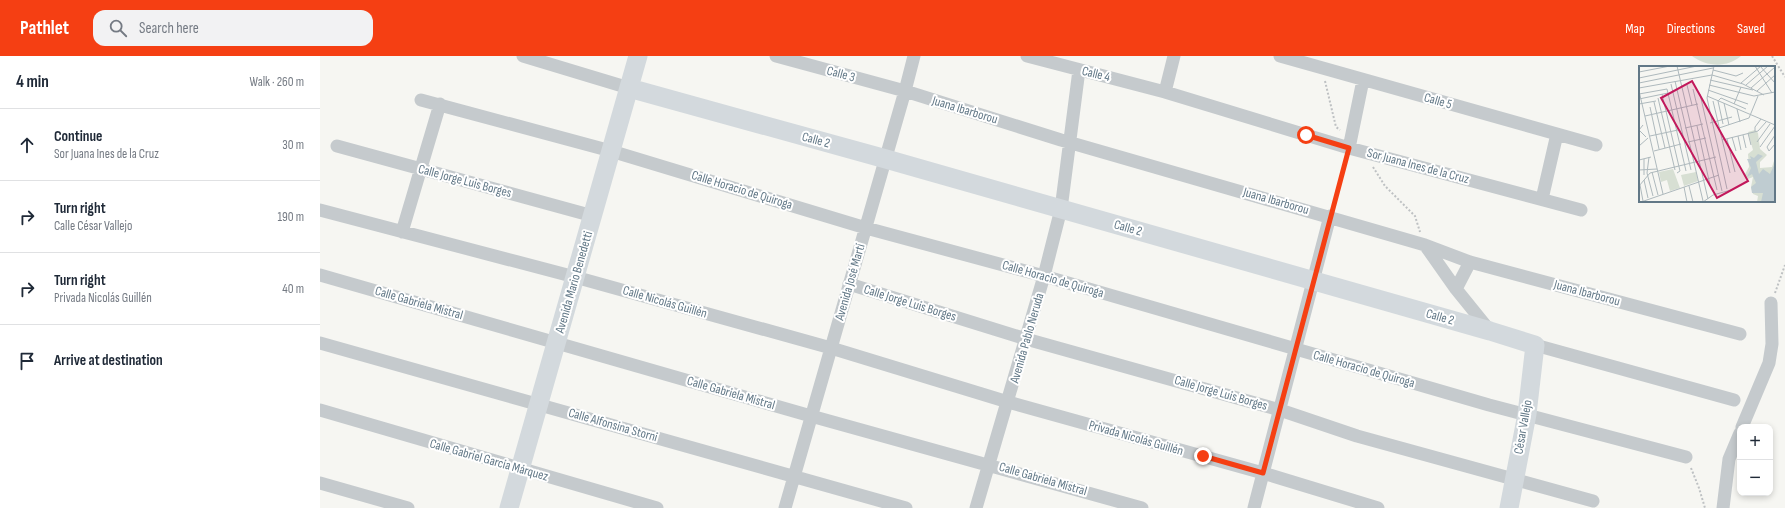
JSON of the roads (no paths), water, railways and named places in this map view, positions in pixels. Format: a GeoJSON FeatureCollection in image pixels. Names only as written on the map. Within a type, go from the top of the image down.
{"type":"FeatureCollection","features":[{"type":"Feature","properties":{"kind":"street","name":"Calle 2"},"geometry":{"type":"LineString","coordinates":[[523,56],[629,88],[886,159],[1490,331],[1535,346],[1734,400]]}},
{"type":"Feature","properties":{"kind":"street","name":"Avenida Mario Benedetti"},"geometry":{"type":"LineString","coordinates":[[509,508],[638,56]]}},
{"type":"Feature","properties":{"kind":"street","name":"Calle 3"},"geometry":{"type":"LineString","coordinates":[[776,56],[905,92]]}},
{"type":"Feature","properties":{"kind":"street","name":"Avenida José Martí"},"geometry":{"type":"LineString","coordinates":[[785,508],[886,159],[914,56]]}},
{"type":"Feature","properties":{"kind":"street","name":"Calle 4"},"geometry":{"type":"LineString","coordinates":[[1027,56],[1165,92]]}},
{"type":"Feature","properties":{"kind":"street"},"geometry":{"type":"LineString","coordinates":[[1165,92],[1174,56]]}},
{"type":"Feature","properties":{"kind":"street","name":"Calle 5"},"geometry":{"type":"LineString","coordinates":[[1280,56],[1596,145]]}},
{"type":"Feature","properties":{"kind":"street","name":"Avenida Pablo Neruda"},"geometry":{"type":"LineString","coordinates":[[976,508],[1044,276],[1061,209],[1071,143],[1079,70]]}},
{"type":"Feature","properties":{"kind":"street"},"geometry":{"type":"LineString","coordinates":[[1349,148],[1363,80]]}},
{"type":"Feature","properties":{"kind":"street","name":"Juana Ibarborou"},"geometry":{"type":"LineString","coordinates":[[905,92],[1071,143],[1425,244],[1470,262],[1740,334]]}},
{"type":"Feature","properties":{"kind":"street","name":"Sor Juana Ines de la Cruz"},"geometry":{"type":"LineString","coordinates":[[1165,92],[1349,148],[1581,210]]}},
{"type":"Feature","properties":{"kind":"street","name":"Calle Horacio de Quiroga"},"geometry":{"type":"LineString","coordinates":[[421,100],[611,151],[866,228],[1044,276],[1296,350],[1686,457]]}},
{"type":"Feature","properties":{"kind":"street"},"geometry":{"type":"LineString","coordinates":[[402,232],[440,104]]}},
{"type":"Feature","properties":{"kind":"street"},"geometry":{"type":"LineString","coordinates":[[1542,199],[1557,134]]}},
{"type":"Feature","properties":{"kind":"street","name":"Calle Jorge Luis Borges"},"geometry":{"type":"LineString","coordinates":[[337,146],[592,216]]}},
{"type":"Feature","properties":{"kind":"street","name":"Calle Nicolás Guillén"},"geometry":{"type":"LineString","coordinates":[[320,211],[575,277],[831,348],[1008,402]]}},
{"type":"Feature","properties":{"kind":"street"},"geometry":{"type":"LineString","coordinates":[[1254,508],[1330,216]]}},
{"type":"Feature","properties":{"kind":"street"},"geometry":{"type":"LineString","coordinates":[[1425,244],[1456,289],[1490,331]]}},
{"type":"Feature","properties":{"kind":"street"},"geometry":{"type":"LineString","coordinates":[[1456,289],[1470,262]]}},
{"type":"Feature","properties":{"kind":"street","name":"Calle Gabriela Mistral"},"geometry":{"type":"LineString","coordinates":[[320,275],[811,416],[989,464],[1142,508]]}},
{"type":"Feature","properties":{"kind":"street","name":"Calle Jorge Luis Borges"},"geometry":{"type":"LineString","coordinates":[[850,284],[1026,339],[1280,410],[1357,436],[1593,501]]}},
{"type":"Feature","properties":{"kind":"street"},"geometry":{"type":"LineString","coordinates":[[1743,424],[1769,363],[1772,344],[1772,304]]}},
{"type":"Feature","properties":{"kind":"street","name":"Calle Alfonsina Storni"},"geometry":{"type":"LineString","coordinates":[[320,343],[906,508]]}},
{"type":"Feature","properties":{"kind":"street","name":"César Vallejo"},"geometry":{"type":"LineString","coordinates":[[1509,508],[1527,414],[1535,346]]}},
{"type":"Feature","properties":{"kind":"street","name":"Privada Nicolás Guillén"},"geometry":{"type":"LineString","coordinates":[[1008,402],[1263,473],[1378,508]]}},
{"type":"Feature","properties":{"kind":"street","name":"Calle Gabriel García Márquez"},"geometry":{"type":"LineString","coordinates":[[320,410],[520,470],[657,508]]}},
{"type":"Feature","properties":{"kind":"street"},"geometry":{"type":"LineString","coordinates":[[1723,508],[1729,458],[1737,439]]}},
{"type":"Feature","properties":{"kind":"street"},"geometry":{"type":"LineString","coordinates":[[320,483],[408,508]]}}]}
